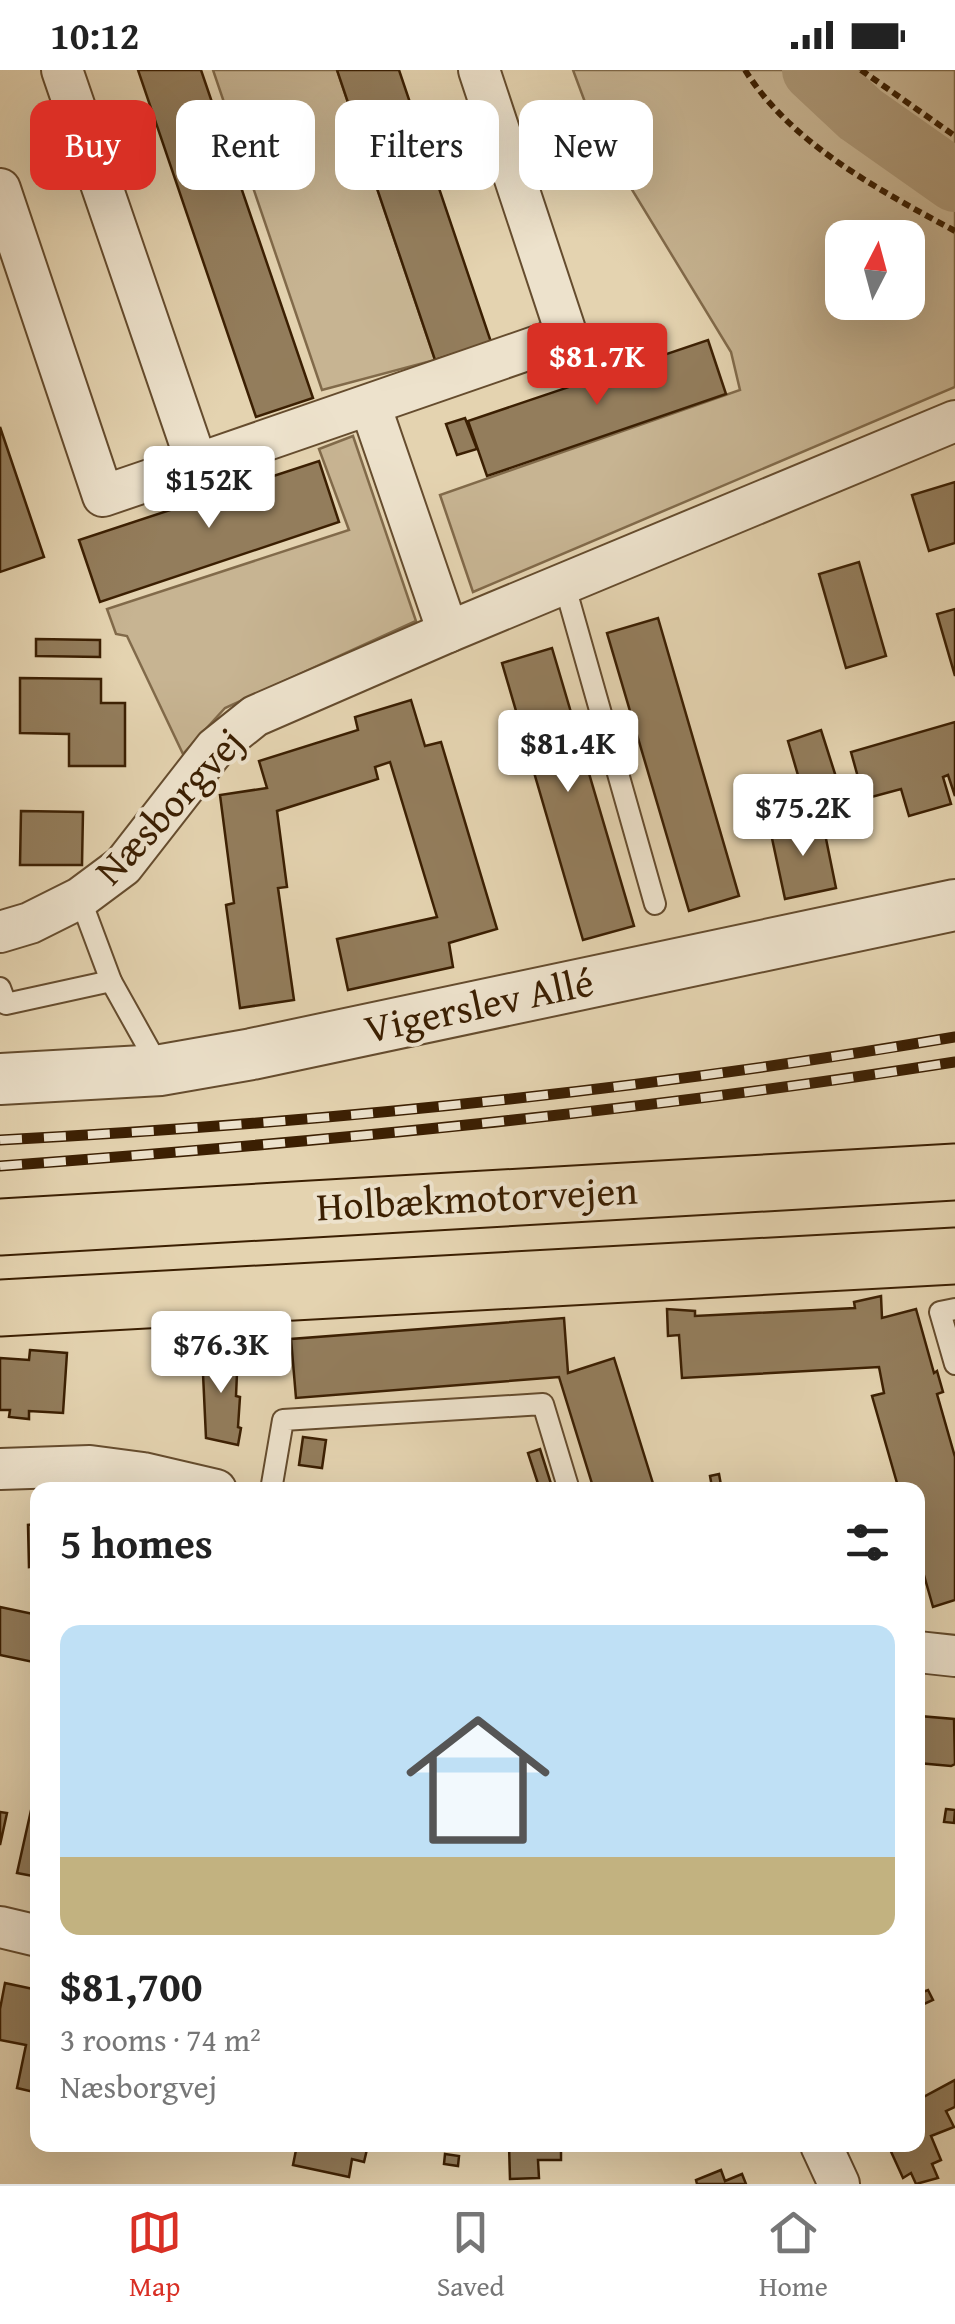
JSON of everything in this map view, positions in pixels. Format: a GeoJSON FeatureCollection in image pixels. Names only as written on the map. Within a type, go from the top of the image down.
{"type":"FeatureCollection","features":[{"type":"Feature","properties":{"kind":"main road","name":"Holbækmotorvejen"},"geometry":{"type":"LineString","coordinates":[[0,1227],[955,1172]]}},
{"type":"Feature","properties":{"kind":"main road","name":"Holbækmotorvejen"},"geometry":{"type":"LineString","coordinates":[[0,1308],[955,1256]]}},
{"type":"Feature","properties":{"kind":"street"},"geometry":{"type":"LineString","coordinates":[[62,70],[198,464]]}},
{"type":"Feature","properties":{"kind":"street"},"geometry":{"type":"LineString","coordinates":[[0,189],[103,496],[568,336],[479,70]]}},
{"type":"Feature","properties":{"kind":"street"},"geometry":{"type":"LineString","coordinates":[[370,405],[448,632]]}},
{"type":"Feature","properties":{"kind":"street","name":"Næsborgvej"},"geometry":{"type":"LineString","coordinates":[[0,932],[30,923],[80,898],[124,866],[215,748],[255,716],[955,421]]}},
{"type":"Feature","properties":{"kind":"street","name":"Vigerslev Allé"},"geometry":{"type":"LineString","coordinates":[[0,1079],[161,1070],[252,1054],[955,905]]}},
{"type":"Feature","properties":{"kind":"street"},"geometry":{"type":"LineString","coordinates":[[0,1469],[90,1466],[182,1482]]}},
{"type":"Feature","properties":{"kind":"street"},"geometry":{"type":"LineString","coordinates":[[925,1653],[955,1656]]}},
{"type":"Feature","properties":{"kind":"street"},"geometry":{"type":"LineString","coordinates":[[0,1928],[30,1934]]}},
{"type":"Feature","properties":{"kind":"street"},"geometry":{"type":"LineString","coordinates":[[824,2152],[838,2184]]}},
{"type":"Feature","properties":{"kind":"lane"},"geometry":{"type":"LineString","coordinates":[[564,584],[654,904]]}},
{"type":"Feature","properties":{"kind":"lane"},"geometry":{"type":"LineString","coordinates":[[80,898],[111,982],[161,1070]]}},
{"type":"Feature","properties":{"kind":"lane"},"geometry":{"type":"LineString","coordinates":[[0,988],[6,1004],[111,982]]}},
{"type":"Feature","properties":{"kind":"lane"},"geometry":{"type":"LineString","coordinates":[[955,1309],[940,1312],[955,1364]]}},
{"type":"Feature","properties":{"kind":"lane"},"geometry":{"type":"LineString","coordinates":[[272,1482],[283,1420],[543,1404],[567,1482]]}},
{"type":"Feature","properties":{"kind":"path"},"geometry":{"type":"LineString","coordinates":[[745,70],[764,101],[864,182],[955,231]]}},
{"type":"Feature","properties":{"kind":"path"},"geometry":{"type":"LineString","coordinates":[[861,70],[955,136]]}},
{"type":"Feature","properties":{"kind":"shaded area"},"geometry":{"type":"Polygon","coordinates":[[[213,70],[337,70],[347,100],[335,100],[335,190],[378,190],[435,360],[322,390],[254,190],[315,190],[315,100],[223,100],[213,70]]]}},
{"type":"Feature","properties":{"kind":"shaded area"},"geometry":{"type":"Polygon","coordinates":[[[573,70],[955,70],[955,387],[473,592],[440,495],[740,390],[731,352],[632,190],[653,190],[653,100],[584,100],[573,70]]]}},
{"type":"Feature","properties":{"kind":"shaded area"},"geometry":{"type":"Polygon","coordinates":[[[353,436],[416,621],[225,708],[183,754],[127,636],[116,634],[107,609],[349,530],[319,449],[353,436]]]}},
{"type":"Feature","properties":{"kind":"building"},"geometry":{"type":"Polygon","coordinates":[[[138,70],[201,70],[211,100],[176,100],[176,182],[156,123],[156,100],[148,100],[138,70]]]}},
{"type":"Feature","properties":{"kind":"building"},"geometry":{"type":"Polygon","coordinates":[[[337,70],[399,70],[409,100],[347,100],[337,70]]]}},
{"type":"Feature","properties":{"kind":"building"},"geometry":{"type":"Polygon","coordinates":[[[179,190],[242,190],[313,398],[256,417],[179,190]]]}},
{"type":"Feature","properties":{"kind":"building"},"geometry":{"type":"Polygon","coordinates":[[[378,190],[440,190],[491,342],[435,360],[378,190]]]}},
{"type":"Feature","properties":{"kind":"building"},"geometry":{"type":"Polygon","coordinates":[[[708,340],[726,394],[487,476],[468,421],[708,340]]]}},
{"type":"Feature","properties":{"kind":"building"},"geometry":{"type":"Polygon","coordinates":[[[465,418],[477,449],[457,455],[446,424],[465,418]]]}},
{"type":"Feature","properties":{"kind":"building"},"geometry":{"type":"Polygon","coordinates":[[[0,427],[44,557],[0,572],[0,427]]]}},
{"type":"Feature","properties":{"kind":"building"},"geometry":{"type":"Polygon","coordinates":[[[319,461],[339,522],[100,602],[79,540],[319,461]]]}},
{"type":"Feature","properties":{"kind":"building"},"geometry":{"type":"Polygon","coordinates":[[[955,482],[955,543],[929,551],[912,495],[955,482]]]}},
{"type":"Feature","properties":{"kind":"building"},"geometry":{"type":"Polygon","coordinates":[[[859,562],[886,656],[846,668],[819,574],[859,562]]]}},
{"type":"Feature","properties":{"kind":"building"},"geometry":{"type":"Polygon","coordinates":[[[955,609],[955,676],[937,614],[955,609]]]}},
{"type":"Feature","properties":{"kind":"building"},"geometry":{"type":"Polygon","coordinates":[[[658,618],[739,896],[689,911],[607,633],[658,618]]]}},
{"type":"Feature","properties":{"kind":"building"},"geometry":{"type":"Polygon","coordinates":[[[36,639],[100,640],[100,657],[36,656],[36,639]]]}},
{"type":"Feature","properties":{"kind":"building"},"geometry":{"type":"Polygon","coordinates":[[[552,648],[634,926],[583,940],[502,663],[552,648]]]}},
{"type":"Feature","properties":{"kind":"building"},"geometry":{"type":"Polygon","coordinates":[[[20,678],[101,679],[101,703],[125,703],[125,766],[69,766],[69,734],[20,733],[20,678]]]}},
{"type":"Feature","properties":{"kind":"building"},"geometry":{"type":"Polygon","coordinates":[[[411,700],[425,746],[441,742],[497,929],[449,943],[453,967],[348,990],[337,939],[437,917],[390,762],[375,767],[378,779],[277,811],[287,887],[278,888],[294,1000],[240,1008],[226,905],[234,903],[220,795],[267,788],[259,761],[358,730],[355,717],[411,700]]]}},
{"type":"Feature","properties":{"kind":"building"},"geometry":{"type":"Polygon","coordinates":[[[955,722],[955,796],[948,775],[943,777],[951,804],[909,816],[901,789],[864,799],[851,752],[955,722]]]}},
{"type":"Feature","properties":{"kind":"building"},"geometry":{"type":"Polygon","coordinates":[[[821,730],[844,802],[809,813],[788,741],[821,730]]]}},
{"type":"Feature","properties":{"kind":"building"},"geometry":{"type":"Polygon","coordinates":[[[21,811],[83,812],[82,865],[20,865],[21,811]]]}},
{"type":"Feature","properties":{"kind":"building"},"geometry":{"type":"Polygon","coordinates":[[[822,819],[836,888],[785,899],[770,829],[822,819]]]}},
{"type":"Feature","properties":{"kind":"building"},"geometry":{"type":"Polygon","coordinates":[[[881,1296],[882,1318],[916,1309],[943,1392],[937,1394],[955,1457],[955,1600],[933,1607],[925,1579],[925,1482],[897,1482],[872,1396],[884,1393],[879,1367],[682,1378],[679,1335],[668,1336],[667,1309],[695,1311],[695,1316],[855,1308],[854,1302],[881,1296]]]}},
{"type":"Feature","properties":{"kind":"building"},"geometry":{"type":"Polygon","coordinates":[[[564,1318],[568,1373],[614,1358],[653,1482],[592,1482],[559,1377],[296,1398],[291,1339],[564,1318]]]}},
{"type":"Feature","properties":{"kind":"building"},"geometry":{"type":"Polygon","coordinates":[[[30,1350],[67,1353],[63,1413],[29,1411],[29,1419],[9,1417],[10,1410],[0,1410],[0,1358],[29,1360],[30,1350]]]}},
{"type":"Feature","properties":{"kind":"building"},"geometry":{"type":"Polygon","coordinates":[[[238,1350],[238,1445],[206,1438],[202,1352],[238,1350]]]}},
{"type":"Feature","properties":{"kind":"building"},"geometry":{"type":"Polygon","coordinates":[[[303,1437],[326,1440],[322,1468],[299,1465],[303,1437]]]}},
{"type":"Feature","properties":{"kind":"building"},"geometry":{"type":"Polygon","coordinates":[[[540,1449],[550,1482],[537,1482],[528,1453],[540,1449]]]}},
{"type":"Feature","properties":{"kind":"building"},"geometry":{"type":"Polygon","coordinates":[[[719,1474],[720,1482],[711,1482],[710,1476],[719,1474]]]}},
{"type":"Feature","properties":{"kind":"building"},"geometry":{"type":"Polygon","coordinates":[[[28,1525],[30,1525],[29,1567],[28,1525]]]}},
{"type":"Feature","properties":{"kind":"building"},"geometry":{"type":"Polygon","coordinates":[[[0,1607],[30,1613],[30,1661],[0,1655],[0,1607]]]}},
{"type":"Feature","properties":{"kind":"building"},"geometry":{"type":"Polygon","coordinates":[[[925,1716],[954,1719],[955,1764],[925,1764],[925,1716]]]}},
{"type":"Feature","properties":{"kind":"building"},"geometry":{"type":"Polygon","coordinates":[[[946,1809],[955,1810],[954,1823],[944,1822],[946,1809]]]}},
{"type":"Feature","properties":{"kind":"building"},"geometry":{"type":"Polygon","coordinates":[[[0,1812],[7,1813],[0,1845],[0,1812]]]}},
{"type":"Feature","properties":{"kind":"building"},"geometry":{"type":"Polygon","coordinates":[[[30,1815],[30,1875],[17,1873],[30,1815]]]}},
{"type":"Feature","properties":{"kind":"building"},"geometry":{"type":"Polygon","coordinates":[[[5,1983],[30,1988],[30,2091],[17,2088],[26,2045],[0,2040],[5,1983]]]}},
{"type":"Feature","properties":{"kind":"building"},"geometry":{"type":"Polygon","coordinates":[[[925,1991],[933,2000],[925,2004],[925,1991]]]}},
{"type":"Feature","properties":{"kind":"building"},"geometry":{"type":"Polygon","coordinates":[[[955,2080],[955,2107],[946,2111],[954,2127],[931,2136],[941,2160],[932,2164],[938,2178],[916,2184],[911,2173],[903,2178],[891,2152],[925,2152],[925,2096],[955,2080]]]}},
{"type":"Feature","properties":{"kind":"building"},"geometry":{"type":"Polygon","coordinates":[[[296,2152],[366,2152],[364,2162],[352,2159],[349,2177],[293,2165],[296,2152]]]}},
{"type":"Feature","properties":{"kind":"building"},"geometry":{"type":"Polygon","coordinates":[[[509,2152],[561,2152],[561,2160],[538,2160],[539,2178],[510,2179],[509,2152]]]}},
{"type":"Feature","properties":{"kind":"building"},"geometry":{"type":"Polygon","coordinates":[[[445,2154],[459,2156],[458,2166],[444,2164],[445,2154]]]}},
{"type":"Feature","properties":{"kind":"building"},"geometry":{"type":"Polygon","coordinates":[[[721,2170],[725,2181],[742,2174],[746,2184],[697,2184],[696,2180],[721,2170]]]}},
{"type":"Feature","properties":{"kind":"waterway"},"geometry":{"type":"LineString","coordinates":[[813,70],[860,114],[955,181]]}},
{"type":"Feature","properties":{"kind":"railway"},"geometry":{"type":"LineString","coordinates":[[0,1140],[240,1124],[479,1102],[717,1073],[955,1037]]}},
{"type":"Feature","properties":{"kind":"railway"},"geometry":{"type":"LineString","coordinates":[[0,1166],[479,1124],[955,1062]]}}]}
